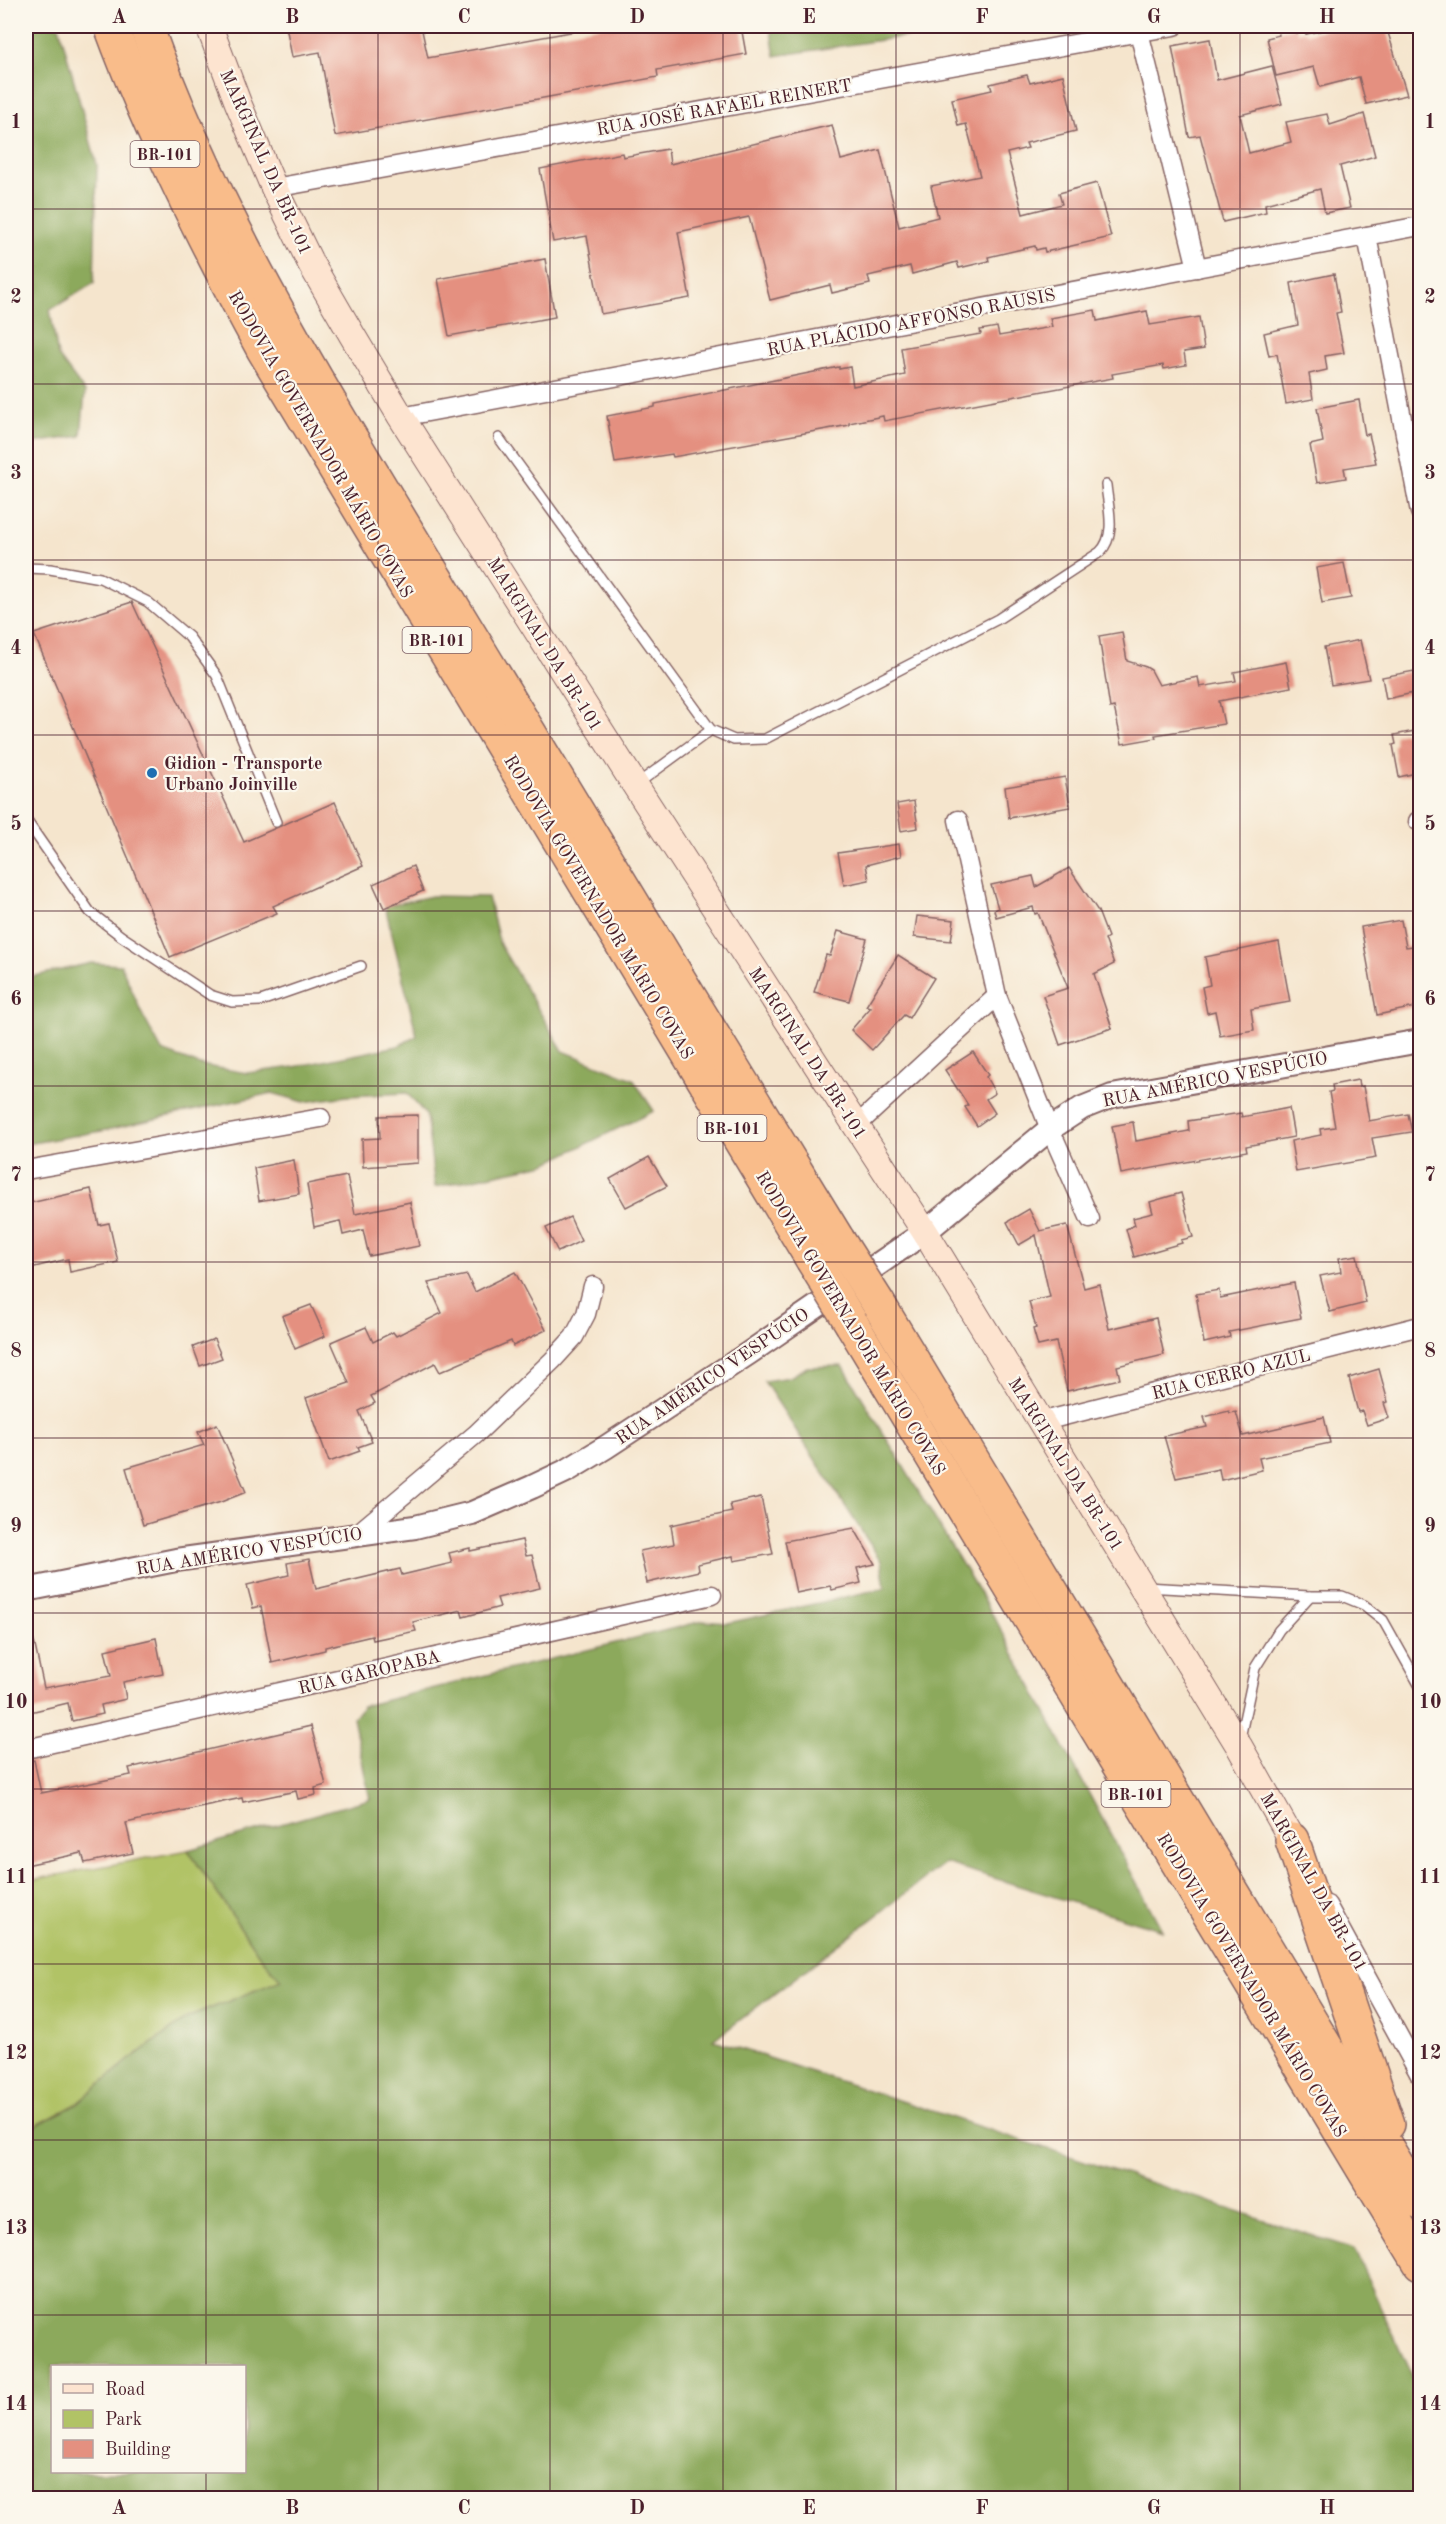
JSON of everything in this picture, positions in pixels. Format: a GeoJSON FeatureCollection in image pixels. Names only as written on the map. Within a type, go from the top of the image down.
{"type":"FeatureCollection","features":[{"type":"Feature","properties":{"kind":"highway","name":"RODOVIA GOVERNADOR MÁRIO COVAS"},"geometry":{"type":"LineString","coordinates":[[111,26],[147,115],[187,204],[268,358],[1420,2263]]}},
{"type":"Feature","properties":{"kind":"highway","name":"RODOVIA GOVERNADOR MÁRIO COVAS"},"geometry":{"type":"LineString","coordinates":[[146,26],[177,106],[226,213],[316,379],[878,1303],[1414,2192]]}},
{"type":"Feature","properties":{"kind":"highway"},"geometry":{"type":"LineString","coordinates":[[1292,1840],[1414,2192]]}},
{"type":"Feature","properties":{"kind":"main road","name":"MARGINAL DA BR-101"},"geometry":{"type":"LineString","coordinates":[[209,26],[274,188],[311,264],[401,417],[635,785],[924,1232],[1239,1746],[1292,1840]]}},
{"type":"Feature","properties":{"kind":"street","name":"RUA JOSÉ RAFAEL REINERT"},"geometry":{"type":"LineString","coordinates":[[274,188],[1174,26]]}},
{"type":"Feature","properties":{"kind":"street"},"geometry":{"type":"LineString","coordinates":[[1139,32],[1197,268]]}},
{"type":"Feature","properties":{"kind":"street","name":"RUA PLÁCIDO AFFONSO RAUSIS"},"geometry":{"type":"LineString","coordinates":[[401,417],[1420,226]]}},
{"type":"Feature","properties":{"kind":"street"},"geometry":{"type":"LineString","coordinates":[[1367,236],[1420,512]]}},
{"type":"Feature","properties":{"kind":"street"},"geometry":{"type":"LineString","coordinates":[[958,820],[997,996],[1050,1129],[1090,1220]]}},
{"type":"Feature","properties":{"kind":"street"},"geometry":{"type":"LineString","coordinates":[[856,1126],[997,996]]}},
{"type":"Feature","properties":{"kind":"street","name":"RUA AMÉRICO VESPÚCIO"},"geometry":{"type":"LineString","coordinates":[[26,1590],[176,1560],[416,1527],[446,1521],[499,1502],[568,1470],[749,1353],[924,1232],[1050,1129],[1082,1108],[1112,1096],[1420,1041]]}},
{"type":"Feature","properties":{"kind":"street"},"geometry":{"type":"LineString","coordinates":[[26,1170],[321,1118]]}},
{"type":"Feature","properties":{"kind":"street"},"geometry":{"type":"LineString","coordinates":[[357,1534],[476,1434],[554,1360],[574,1336],[586,1314],[593,1286]]}},
{"type":"Feature","properties":{"kind":"street","name":"RUA CERRO AZUL"},"geometry":{"type":"LineString","coordinates":[[1040,1422],[1420,1326]]}},
{"type":"Feature","properties":{"kind":"street","name":"RUA GAROPABA"},"geometry":{"type":"LineString","coordinates":[[26,1749],[712,1595]]}},
{"type":"Feature","properties":{"kind":"street","name":"MARGINAL DA BR-101"},"geometry":{"type":"LineString","coordinates":[[1292,1840],[1420,2075]]}},
{"type":"Feature","properties":{"kind":"lane"},"geometry":{"type":"LineString","coordinates":[[499,438],[711,730],[734,740],[765,739],[998,619],[1100,552],[1108,544],[1111,534],[1106,485]]}},
{"type":"Feature","properties":{"kind":"lane"},"geometry":{"type":"LineString","coordinates":[[26,568],[50,569],[100,578],[148,602],[189,637],[217,676],[276,822]]}},
{"type":"Feature","properties":{"kind":"lane"},"geometry":{"type":"LineString","coordinates":[[635,785],[711,730]]}},
{"type":"Feature","properties":{"kind":"lane"},"geometry":{"type":"LineString","coordinates":[[26,820],[90,912],[121,936],[210,995],[232,1002],[261,1001],[361,966]]}},
{"type":"Feature","properties":{"kind":"lane"},"geometry":{"type":"LineString","coordinates":[[1142,1587],[1342,1596],[1364,1605],[1383,1620],[1420,1686]]}},
{"type":"Feature","properties":{"kind":"lane"},"geometry":{"type":"LineString","coordinates":[[1239,1746],[1255,1668],[1279,1630],[1310,1596]]}},
{"type":"Feature","properties":{"kind":"green space"},"geometry":{"type":"Polygon","coordinates":[[[26,26],[59,26],[97,165],[94,283],[50,310],[58,356],[85,392],[81,436],[26,444],[26,26]]]}},
{"type":"Feature","properties":{"kind":"green space"},"geometry":{"type":"Polygon","coordinates":[[[770,26],[914,26],[915,35],[775,56],[770,26]]]}},
{"type":"Feature","properties":{"kind":"green space"},"geometry":{"type":"Polygon","coordinates":[[[432,896],[488,897],[500,945],[563,1051],[633,1079],[654,1111],[545,1164],[435,1187],[426,1115],[407,1093],[347,1096],[304,1102],[272,1093],[102,1131],[26,1144],[26,978],[91,963],[121,965],[143,1016],[162,1051],[200,1065],[247,1073],[294,1067],[398,1046],[417,1036],[385,906],[432,896]]]}},
{"type":"Feature","properties":{"kind":"green space"},"geometry":{"type":"Polygon","coordinates":[[[843,1366],[997,1622],[1162,1930],[945,1863],[714,2040],[1354,2249],[1420,2393],[1420,2498],[26,2498],[26,2131],[75,2105],[129,2060],[187,2018],[281,1980],[259,1955],[188,1850],[370,1799],[353,1718],[363,1706],[703,1621],[728,1623],[885,1588],[881,1561],[764,1381],[790,1377],[807,1367],[843,1366]]]}},
{"type":"Feature","properties":{"kind":"green space"},"geometry":{"type":"Polygon","coordinates":[[[188,1850],[259,1955],[282,1980],[187,2018],[129,2060],[75,2105],[26,2131],[26,1881],[188,1850]]]}},
{"type":"Feature","properties":{"kind":"building"},"geometry":{"type":"Polygon","coordinates":[[[286,26],[421,26],[428,58],[603,26],[741,26],[746,54],[657,70],[658,77],[335,136],[320,52],[292,57],[286,26]]]}},
{"type":"Feature","properties":{"kind":"building"},"geometry":{"type":"Polygon","coordinates":[[[1341,26],[1386,26],[1407,95],[1366,104],[1359,77],[1320,87],[1314,67],[1276,76],[1267,38],[1296,27],[1297,33],[1305,31],[1306,34],[1341,26]]]}},
{"type":"Feature","properties":{"kind":"building"},"geometry":{"type":"Polygon","coordinates":[[[1210,39],[1217,80],[1272,66],[1282,104],[1240,115],[1249,153],[1291,142],[1286,122],[1327,114],[1330,125],[1364,114],[1375,156],[1340,166],[1350,208],[1325,213],[1320,189],[1265,204],[1266,212],[1223,222],[1200,135],[1189,137],[1172,46],[1210,39]]]}},
{"type":"Feature","properties":{"kind":"building"},"geometry":{"type":"Polygon","coordinates":[[[1027,75],[1030,83],[1063,75],[1076,131],[1026,143],[1028,148],[1007,153],[1023,214],[1062,204],[1059,193],[1097,183],[1111,237],[1045,252],[1044,248],[1036,250],[1035,246],[988,257],[989,261],[959,268],[957,262],[912,274],[910,266],[868,276],[870,284],[832,293],[830,285],[770,300],[749,217],[678,232],[690,298],[601,314],[587,236],[553,242],[540,169],[622,153],[623,157],[668,149],[670,164],[832,125],[841,160],[880,150],[899,227],[938,217],[931,186],[980,176],[966,124],[958,126],[952,99],[992,90],[990,84],[1027,75]]]}},
{"type":"Feature","properties":{"kind":"building"},"geometry":{"type":"Polygon","coordinates":[[[545,259],[555,317],[449,336],[438,279],[545,259]]]}},
{"type":"Feature","properties":{"kind":"building"},"geometry":{"type":"Polygon","coordinates":[[[1334,274],[1341,312],[1336,313],[1344,353],[1325,356],[1327,370],[1309,374],[1313,399],[1286,404],[1277,354],[1269,356],[1264,333],[1298,325],[1291,283],[1334,274]]]}},
{"type":"Feature","properties":{"kind":"building"},"geometry":{"type":"Polygon","coordinates":[[[1095,310],[1097,321],[1147,311],[1150,325],[1199,317],[1204,349],[1184,352],[1186,365],[1164,369],[1163,365],[1112,374],[1113,378],[884,421],[883,416],[849,423],[849,425],[673,457],[672,454],[615,463],[607,416],[655,407],[655,404],[839,367],[839,369],[850,367],[853,386],[905,375],[901,348],[981,334],[980,330],[997,327],[999,336],[1052,327],[1050,318],[1095,310]]]}},
{"type":"Feature","properties":{"kind":"building"},"geometry":{"type":"Polygon","coordinates":[[[1359,400],[1365,435],[1369,434],[1376,463],[1344,468],[1346,478],[1317,483],[1310,445],[1323,442],[1317,408],[1359,400]]]}},
{"type":"Feature","properties":{"kind":"building"},"geometry":{"type":"Polygon","coordinates":[[[1344,563],[1351,598],[1322,603],[1316,568],[1344,563]]]}},
{"type":"Feature","properties":{"kind":"building","name":"Gidion - Transporte Urbano Joinville"},"geometry":{"type":"Polygon","coordinates":[[[132,602],[244,842],[335,802],[363,866],[273,906],[277,913],[170,957],[34,634],[132,602]]]}},
{"type":"Feature","properties":{"kind":"building"},"geometry":{"type":"Polygon","coordinates":[[[1122,632],[1127,661],[1151,670],[1159,685],[1198,677],[1200,687],[1236,681],[1234,672],[1286,662],[1291,687],[1219,701],[1224,724],[1155,735],[1156,738],[1122,744],[1114,707],[1110,708],[1099,636],[1122,632]]]}},
{"type":"Feature","properties":{"kind":"building"},"geometry":{"type":"Polygon","coordinates":[[[1360,640],[1369,679],[1331,685],[1324,647],[1360,640]]]}},
{"type":"Feature","properties":{"kind":"building"},"geometry":{"type":"Polygon","coordinates":[[[1414,671],[1418,692],[1386,699],[1382,677],[1414,671]]]}},
{"type":"Feature","properties":{"kind":"building"},"geometry":{"type":"Polygon","coordinates":[[[1420,730],[1420,772],[1399,777],[1393,745],[1396,744],[1394,735],[1420,730]]]}},
{"type":"Feature","properties":{"kind":"building"},"geometry":{"type":"Polygon","coordinates":[[[1065,777],[1070,807],[1009,818],[1005,787],[1065,777]]]}},
{"type":"Feature","properties":{"kind":"building"},"geometry":{"type":"Polygon","coordinates":[[[914,801],[918,828],[901,831],[897,804],[914,801]]]}},
{"type":"Feature","properties":{"kind":"building"},"geometry":{"type":"Polygon","coordinates":[[[899,844],[901,856],[866,865],[869,880],[844,885],[838,853],[899,844]]]}},
{"type":"Feature","properties":{"kind":"building"},"geometry":{"type":"Polygon","coordinates":[[[413,866],[423,891],[384,908],[373,884],[413,866]]]}},
{"type":"Feature","properties":{"kind":"building"},"geometry":{"type":"Polygon","coordinates":[[[1069,868],[1098,911],[1108,937],[1105,939],[1114,964],[1094,974],[1112,1028],[1060,1045],[1043,996],[1068,988],[1038,913],[1035,914],[1033,907],[996,917],[994,910],[998,908],[991,885],[1033,876],[1036,887],[1069,868]]]}},
{"type":"Feature","properties":{"kind":"building"},"geometry":{"type":"Polygon","coordinates":[[[917,916],[954,920],[951,941],[914,937],[917,916]]]}},
{"type":"Feature","properties":{"kind":"building"},"geometry":{"type":"Polygon","coordinates":[[[1401,920],[1406,947],[1420,945],[1420,1006],[1377,1015],[1361,927],[1401,920]]]}},
{"type":"Feature","properties":{"kind":"building"},"geometry":{"type":"Polygon","coordinates":[[[838,931],[867,939],[849,1001],[814,992],[826,955],[830,956],[838,931]]]}},
{"type":"Feature","properties":{"kind":"building"},"geometry":{"type":"Polygon","coordinates":[[[1279,942],[1290,1002],[1251,1009],[1254,1030],[1220,1036],[1215,1011],[1207,1013],[1202,987],[1210,985],[1205,957],[1279,942]]]}},
{"type":"Feature","properties":{"kind":"building"},"geometry":{"type":"Polygon","coordinates":[[[898,955],[934,978],[909,1018],[904,1015],[872,1050],[851,1030],[871,1007],[866,1006],[898,955]]]}},
{"type":"Feature","properties":{"kind":"building"},"geometry":{"type":"Polygon","coordinates":[[[973,1052],[988,1075],[986,1077],[995,1093],[986,1099],[995,1113],[977,1126],[965,1107],[968,1105],[945,1070],[973,1052]]]}},
{"type":"Feature","properties":{"kind":"building"},"geometry":{"type":"Polygon","coordinates":[[[1358,1080],[1359,1087],[1363,1086],[1369,1121],[1408,1114],[1412,1132],[1372,1138],[1376,1158],[1296,1172],[1291,1141],[1321,1135],[1320,1129],[1335,1127],[1329,1092],[1333,1091],[1332,1085],[1358,1080]]]}},
{"type":"Feature","properties":{"kind":"building"},"geometry":{"type":"Polygon","coordinates":[[[1289,1108],[1294,1137],[1246,1146],[1247,1151],[1121,1174],[1112,1126],[1133,1122],[1136,1141],[1189,1131],[1188,1121],[1241,1113],[1242,1117],[1289,1108]]]}},
{"type":"Feature","properties":{"kind":"building"},"geometry":{"type":"Polygon","coordinates":[[[418,1115],[418,1163],[363,1167],[362,1139],[380,1138],[379,1116],[418,1115]]]}},
{"type":"Feature","properties":{"kind":"building"},"geometry":{"type":"Polygon","coordinates":[[[649,1157],[667,1186],[626,1207],[610,1179],[649,1157]]]}},
{"type":"Feature","properties":{"kind":"building"},"geometry":{"type":"Polygon","coordinates":[[[294,1160],[299,1194],[259,1201],[254,1168],[294,1160]]]}},
{"type":"Feature","properties":{"kind":"building"},"geometry":{"type":"Polygon","coordinates":[[[347,1176],[355,1214],[410,1202],[419,1246],[369,1256],[363,1230],[343,1235],[340,1221],[314,1227],[307,1184],[347,1176]]]}},
{"type":"Feature","properties":{"kind":"building"},"geometry":{"type":"Polygon","coordinates":[[[91,1189],[99,1225],[109,1223],[118,1262],[70,1272],[68,1259],[26,1269],[26,1204],[91,1189]]]}},
{"type":"Feature","properties":{"kind":"building"},"geometry":{"type":"Polygon","coordinates":[[[1181,1193],[1193,1237],[1181,1240],[1182,1243],[1134,1257],[1126,1229],[1135,1225],[1133,1218],[1153,1213],[1150,1202],[1181,1193]]]}},
{"type":"Feature","properties":{"kind":"building"},"geometry":{"type":"Polygon","coordinates":[[[1029,1209],[1040,1231],[1067,1225],[1084,1288],[1099,1284],[1109,1329],[1156,1318],[1164,1355],[1117,1366],[1120,1379],[1067,1391],[1056,1342],[1038,1346],[1033,1329],[1036,1328],[1029,1302],[1050,1297],[1036,1235],[1019,1245],[1007,1222],[1029,1209]]]}},
{"type":"Feature","properties":{"kind":"building"},"geometry":{"type":"Polygon","coordinates":[[[570,1217],[581,1241],[558,1252],[546,1228],[570,1217]]]}},
{"type":"Feature","properties":{"kind":"building"},"geometry":{"type":"Polygon","coordinates":[[[1357,1255],[1366,1303],[1330,1312],[1320,1276],[1341,1272],[1339,1258],[1357,1255]]]}},
{"type":"Feature","properties":{"kind":"building"},"geometry":{"type":"Polygon","coordinates":[[[515,1272],[546,1330],[513,1346],[511,1341],[440,1372],[435,1363],[371,1396],[375,1403],[359,1411],[372,1442],[358,1447],[360,1451],[329,1462],[306,1398],[349,1383],[331,1342],[366,1327],[373,1342],[393,1332],[396,1336],[442,1313],[428,1283],[467,1275],[475,1292],[515,1272]]]}},
{"type":"Feature","properties":{"kind":"building"},"geometry":{"type":"Polygon","coordinates":[[[1294,1283],[1301,1318],[1229,1332],[1230,1337],[1204,1343],[1196,1294],[1219,1290],[1220,1298],[1294,1283]]]}},
{"type":"Feature","properties":{"kind":"building"},"geometry":{"type":"Polygon","coordinates":[[[311,1305],[325,1336],[295,1349],[282,1316],[311,1305]]]}},
{"type":"Feature","properties":{"kind":"building"},"geometry":{"type":"Polygon","coordinates":[[[214,1339],[222,1358],[200,1366],[193,1347],[214,1339]]]}},
{"type":"Feature","properties":{"kind":"building"},"geometry":{"type":"Polygon","coordinates":[[[1379,1369],[1388,1402],[1384,1403],[1389,1418],[1367,1425],[1362,1411],[1358,1412],[1349,1378],[1379,1369]]]}},
{"type":"Feature","properties":{"kind":"building"},"geometry":{"type":"Polygon","coordinates":[[[1229,1411],[1230,1413],[1236,1412],[1243,1436],[1324,1417],[1330,1443],[1259,1458],[1262,1470],[1221,1480],[1219,1469],[1176,1478],[1164,1436],[1207,1427],[1204,1417],[1229,1411]]]}},
{"type":"Feature","properties":{"kind":"building"},"geometry":{"type":"Polygon","coordinates":[[[217,1424],[246,1492],[221,1502],[143,1525],[126,1468],[204,1445],[198,1432],[217,1424]]]}},
{"type":"Feature","properties":{"kind":"building"},"geometry":{"type":"Polygon","coordinates":[[[761,1497],[773,1554],[734,1561],[733,1556],[698,1564],[699,1571],[647,1583],[640,1551],[674,1544],[671,1525],[732,1512],[730,1504],[761,1497]]]}},
{"type":"Feature","properties":{"kind":"building"},"geometry":{"type":"Polygon","coordinates":[[[854,1528],[875,1564],[857,1568],[861,1583],[832,1590],[830,1586],[796,1593],[785,1541],[854,1528]]]}},
{"type":"Feature","properties":{"kind":"building"},"geometry":{"type":"Polygon","coordinates":[[[522,1540],[526,1556],[532,1555],[540,1588],[497,1598],[500,1607],[463,1617],[461,1610],[413,1622],[416,1631],[373,1640],[372,1636],[272,1663],[261,1606],[253,1608],[247,1585],[289,1575],[287,1563],[309,1559],[316,1589],[400,1569],[402,1575],[452,1563],[449,1553],[522,1540]]]}},
{"type":"Feature","properties":{"kind":"building"},"geometry":{"type":"Polygon","coordinates":[[[156,1638],[163,1674],[123,1682],[126,1699],[101,1705],[103,1714],[72,1721],[68,1703],[26,1713],[26,1642],[34,1641],[44,1688],[111,1676],[105,1650],[156,1638]]]}},
{"type":"Feature","properties":{"kind":"building"},"geometry":{"type":"Polygon","coordinates":[[[311,1726],[326,1785],[315,1788],[316,1795],[298,1799],[296,1791],[243,1802],[242,1798],[126,1823],[133,1853],[85,1863],[82,1853],[26,1865],[26,1761],[34,1760],[41,1793],[131,1775],[129,1768],[311,1726]]]}},
{"type":"Feature","properties":{"kind":"place","name":"Gidion - Transporte Urbano Joinville"},"geometry":{"type":"Point","coordinates":[152,773]}}]}
